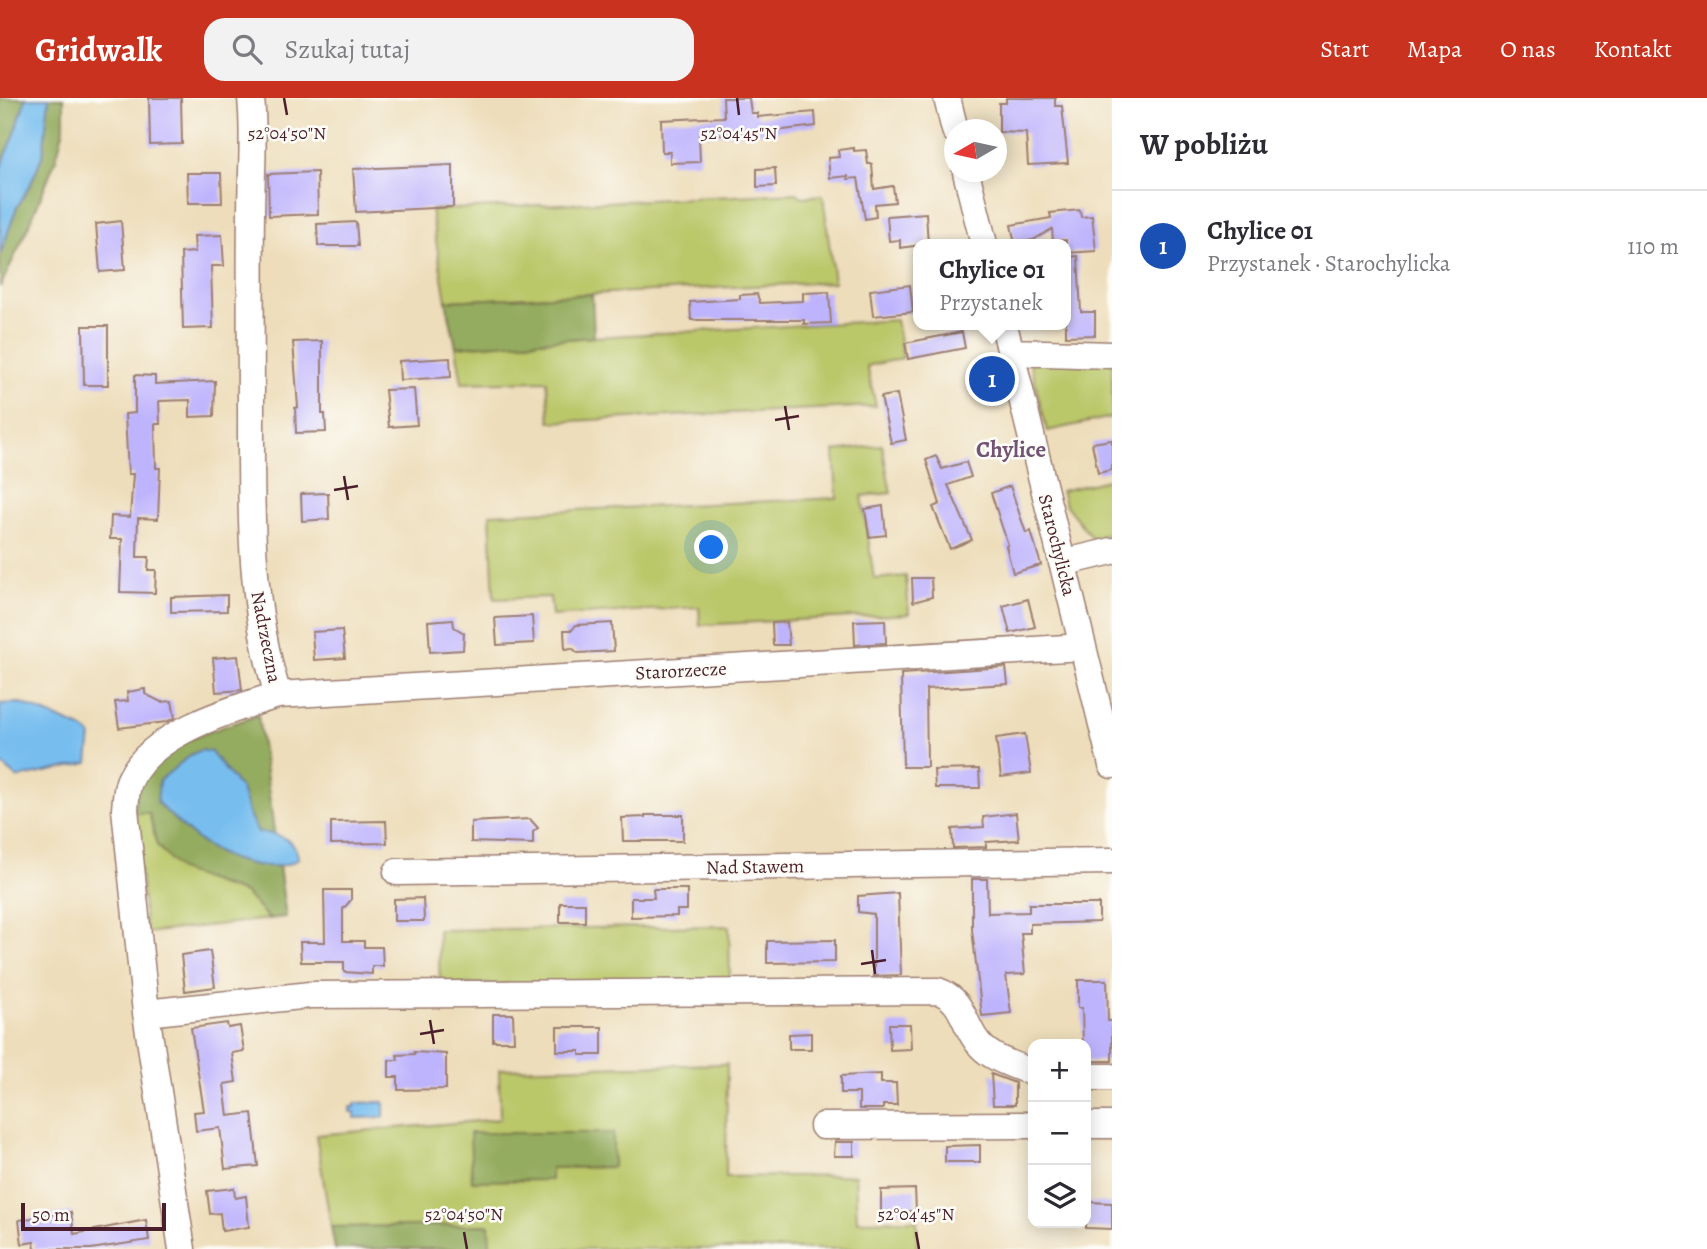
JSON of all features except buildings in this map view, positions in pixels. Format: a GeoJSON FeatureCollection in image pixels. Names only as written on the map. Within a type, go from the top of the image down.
{"type":"FeatureCollection","features":[{"type":"Feature","properties":{"kind":"street","name":"Nadrzeczna"},"geometry":{"type":"LineString","coordinates":[[182,1249],[146,1013],[125,809],[129,783],[154,750],[217,714],[278,695],[266,656],[257,604],[251,510],[251,98]]}},
{"type":"Feature","properties":{"kind":"street"},"geometry":{"type":"LineString","coordinates":[[947,98],[952,119]]}},
{"type":"Feature","properties":{"kind":"street"},"geometry":{"type":"LineString","coordinates":[[968,182],[983,239]]}},
{"type":"Feature","properties":{"kind":"street","name":"Starochylicka"},"geometry":{"type":"LineString","coordinates":[[1005,330],[1112,765]]}},
{"type":"Feature","properties":{"kind":"street"},"geometry":{"type":"LineString","coordinates":[[1011,352],[1112,355]]}},
{"type":"Feature","properties":{"kind":"street"},"geometry":{"type":"LineString","coordinates":[[1062,563],[1112,551]]}},
{"type":"Feature","properties":{"kind":"street","name":"Starorzecze"},"geometry":{"type":"LineString","coordinates":[[278,695],[1083,648]]}},
{"type":"Feature","properties":{"kind":"street","name":"Nad Stawem"},"geometry":{"type":"LineString","coordinates":[[397,872],[1112,860]]}},
{"type":"Feature","properties":{"kind":"street"},"geometry":{"type":"LineString","coordinates":[[146,1013],[310,995],[938,991],[956,1001],[979,1045],[997,1057],[1028,1071]]}},
{"type":"Feature","properties":{"kind":"street"},"geometry":{"type":"LineString","coordinates":[[1091,1077],[1112,1077]]}},
{"type":"Feature","properties":{"kind":"street"},"geometry":{"type":"LineString","coordinates":[[823,1126],[1028,1125]]}},
{"type":"Feature","properties":{"kind":"street"},"geometry":{"type":"LineString","coordinates":[[1091,1125],[1112,1125]]}},
{"type":"Feature","properties":{"kind":"green space"},"geometry":{"type":"Polygon","coordinates":[[[0,98],[26,98],[0,169],[0,98]]]}},
{"type":"Feature","properties":{"kind":"green space"},"geometry":{"type":"Polygon","coordinates":[[[49,98],[64,98],[64,128],[56,159],[0,287],[0,255],[16,209],[43,154],[49,98]]]}},
{"type":"Feature","properties":{"kind":"green space"},"geometry":{"type":"Polygon","coordinates":[[[797,193],[802,197],[823,195],[834,282],[446,301],[431,210],[797,193]]]}},
{"type":"Feature","properties":{"kind":"green space"},"geometry":{"type":"Polygon","coordinates":[[[592,294],[594,337],[456,347],[446,301],[592,294]]]}},
{"type":"Feature","properties":{"kind":"green space"},"geometry":{"type":"Polygon","coordinates":[[[896,320],[903,358],[867,366],[876,406],[550,422],[547,381],[462,383],[456,347],[594,337],[896,320]]]}},
{"type":"Feature","properties":{"kind":"green space"},"geometry":{"type":"Polygon","coordinates":[[[1112,360],[1112,417],[1047,431],[1030,362],[1112,360]]]}},
{"type":"Feature","properties":{"kind":"green space"},"geometry":{"type":"Polygon","coordinates":[[[882,445],[891,493],[862,496],[874,579],[906,576],[909,614],[700,625],[699,607],[552,616],[550,597],[494,599],[490,514],[837,498],[834,451],[882,445]]]}},
{"type":"Feature","properties":{"kind":"green space"},"geometry":{"type":"Polygon","coordinates":[[[1112,479],[1112,533],[1092,538],[1065,504],[1061,491],[1112,479]]]}},
{"type":"Feature","properties":{"kind":"green space"},"geometry":{"type":"Polygon","coordinates":[[[258,715],[286,917],[269,919],[245,893],[179,870],[157,845],[149,813],[134,813],[137,786],[144,772],[156,759],[207,732],[258,715]]]}},
{"type":"Feature","properties":{"kind":"green space"},"geometry":{"type":"Polygon","coordinates":[[[149,812],[157,845],[219,885],[245,893],[269,919],[146,933],[134,813],[149,812]]]}},
{"type":"Feature","properties":{"kind":"green space"},"geometry":{"type":"Polygon","coordinates":[[[729,926],[730,985],[440,984],[438,930],[729,926]]]}},
{"type":"Feature","properties":{"kind":"green space"},"geometry":{"type":"Polygon","coordinates":[[[727,1064],[726,1177],[855,1175],[857,1221],[917,1220],[917,1249],[490,1249],[488,1225],[331,1227],[316,1135],[500,1119],[499,1069],[727,1064]],[[470,1133],[551,1168],[612,1167],[613,1133],[470,1133]]]}},
{"type":"Feature","properties":{"kind":"green space"},"geometry":{"type":"Polygon","coordinates":[[[470,1133],[613,1133],[613,1167],[551,1168],[551,1180],[472,1181],[470,1133]]]}},
{"type":"Feature","properties":{"kind":"green space"},"geometry":{"type":"Polygon","coordinates":[[[489,1225],[490,1249],[335,1249],[331,1227],[489,1225]]]}},
{"type":"Feature","properties":{"kind":"water"},"geometry":{"type":"Polygon","coordinates":[[[26,98],[49,98],[43,154],[16,209],[0,255],[0,169],[26,98]]]}},
{"type":"Feature","properties":{"kind":"water"},"geometry":{"type":"Polygon","coordinates":[[[21,703],[81,728],[91,735],[88,763],[18,778],[0,763],[0,704],[21,703]]]}},
{"type":"Feature","properties":{"kind":"water"},"geometry":{"type":"Polygon","coordinates":[[[201,750],[211,752],[241,789],[249,815],[258,832],[272,834],[290,842],[298,859],[283,865],[267,866],[226,857],[190,834],[157,802],[159,781],[190,755],[201,750]]]}},
{"type":"Feature","properties":{"kind":"water"},"geometry":{"type":"Polygon","coordinates":[[[384,1102],[384,1117],[355,1118],[355,1112],[350,1112],[350,1107],[355,1107],[355,1103],[384,1102]]]}},
{"type":"Feature","properties":{"kind":"place","name":"Chylice 01"},"geometry":{"type":"Point","coordinates":[992,379]}},
{"type":"Feature","properties":{"kind":"district","name":"Chylice"},"geometry":{"type":"Point","coordinates":[1011,449]}}]}
